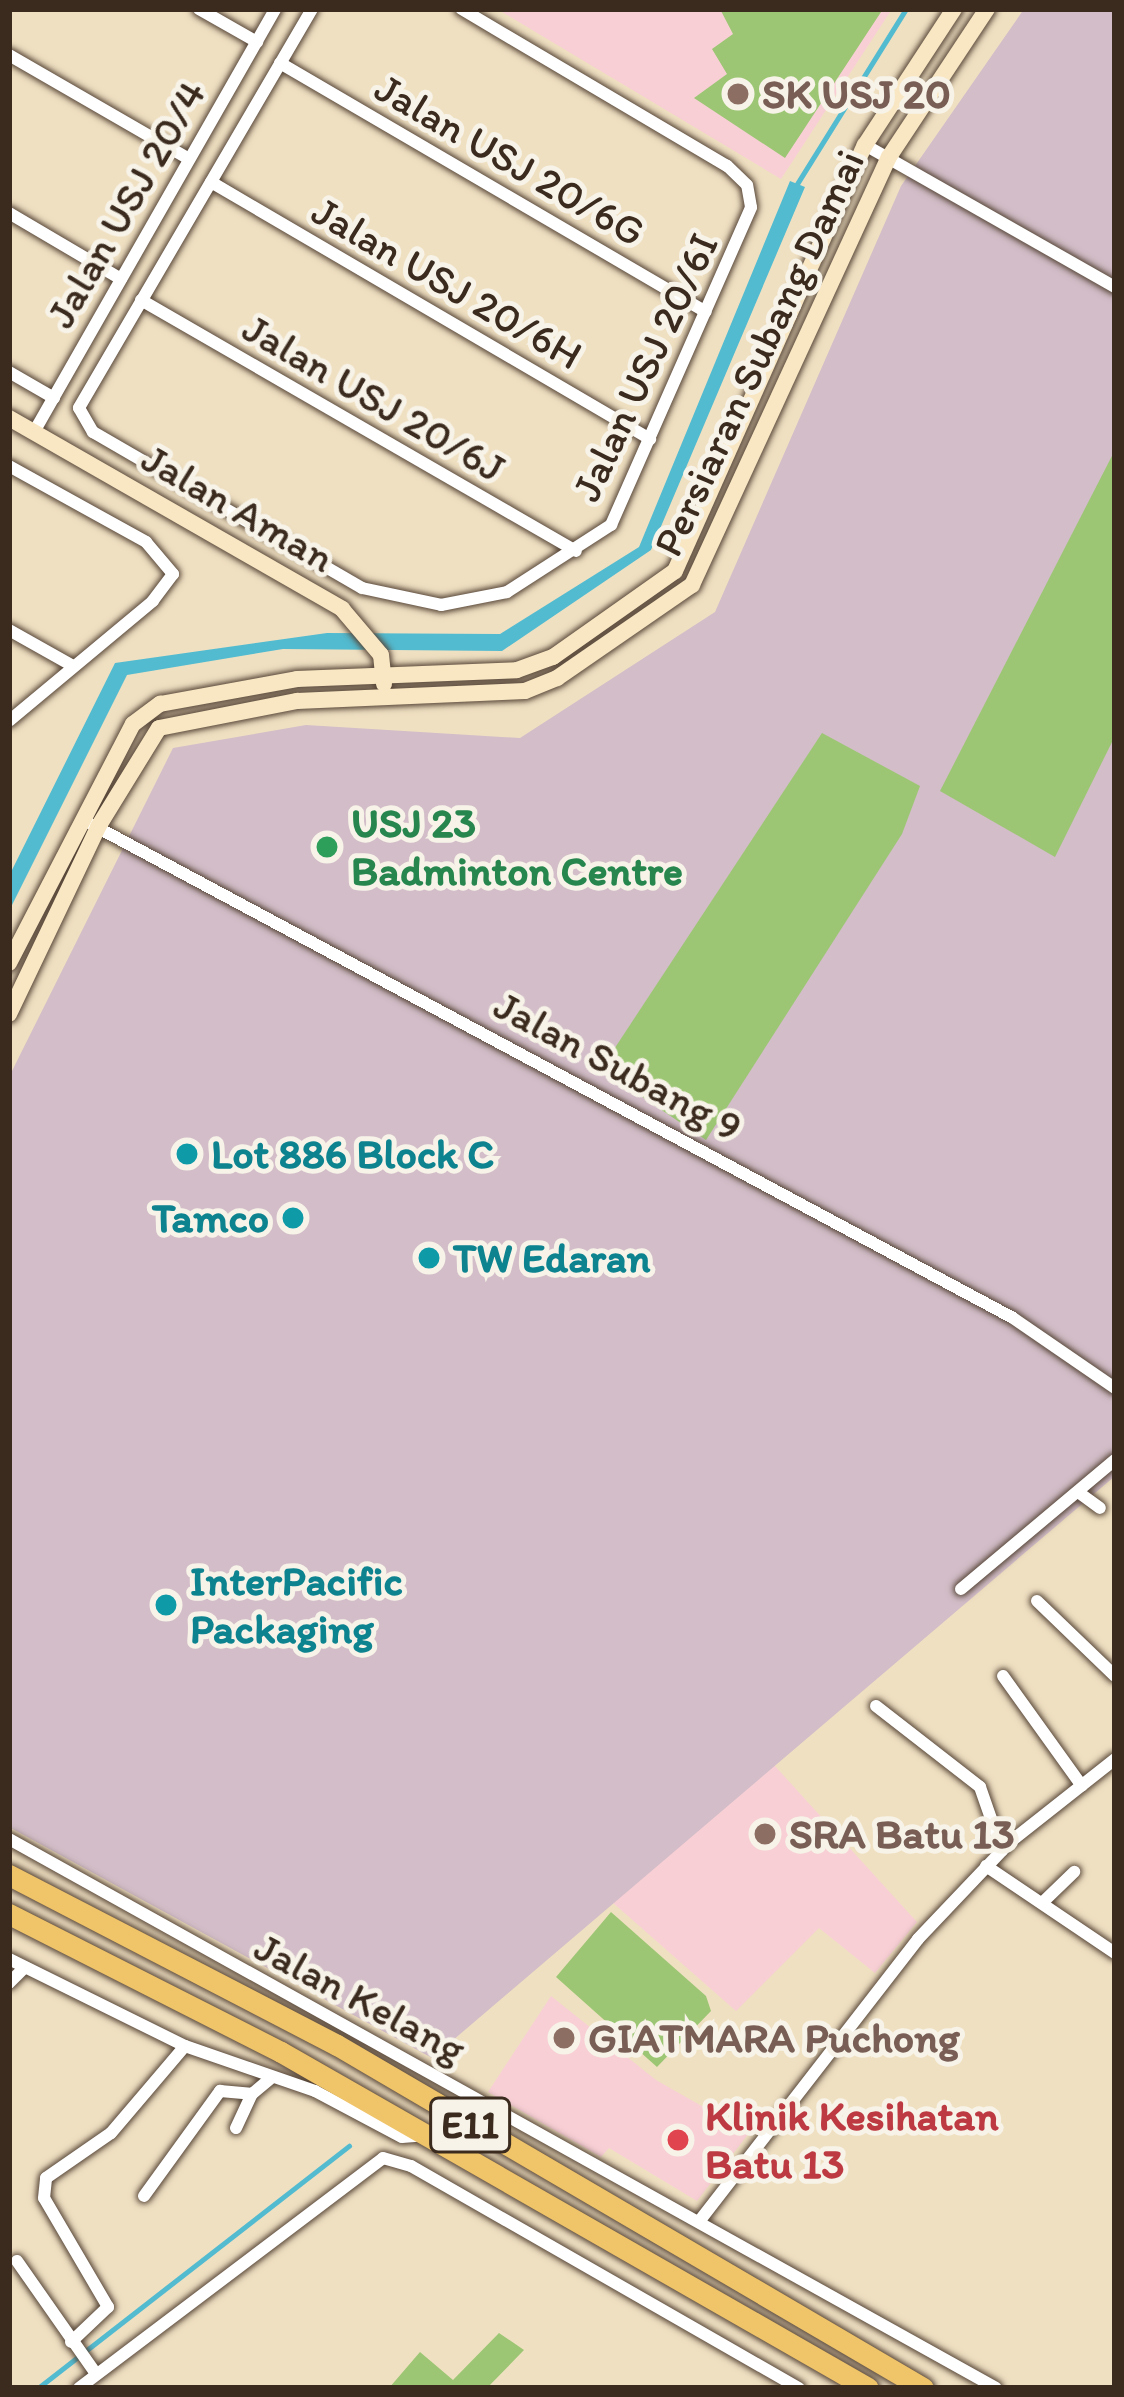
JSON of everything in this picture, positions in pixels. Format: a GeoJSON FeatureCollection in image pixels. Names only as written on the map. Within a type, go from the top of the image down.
{"type":"FeatureCollection","features":[{"type":"Feature","properties":{"kind":"highway","name":"E11"},"geometry":{"type":"LineString","coordinates":[[9,1875],[337,2045],[923,2388]]}},
{"type":"Feature","properties":{"kind":"highway","name":"E11"},"geometry":{"type":"LineString","coordinates":[[9,1914],[428,2135],[711,2305],[868,2388]]}},
{"type":"Feature","properties":{"kind":"street"},"geometry":{"type":"LineString","coordinates":[[199,9],[257,42]]}},
{"type":"Feature","properties":{"kind":"street","name":"Jalan USJ 20/4"},"geometry":{"type":"LineString","coordinates":[[34,432],[275,9]]}},
{"type":"Feature","properties":{"kind":"street"},"geometry":{"type":"LineString","coordinates":[[141,300],[312,9]]}},
{"type":"Feature","properties":{"kind":"street","name":"Jalan USJ 20/6I"},"geometry":{"type":"LineString","coordinates":[[141,300],[79,408],[93,431],[362,588],[415,603],[490,598],[576,551],[621,512],[751,207],[738,175],[461,9]]}},
{"type":"Feature","properties":{"kind":"street","name":"Persiaran Subang Damai"},"geometry":{"type":"LineString","coordinates":[[9,963],[79,818],[133,724],[160,704],[297,679],[517,670],[553,656],[675,571],[866,145],[954,9]]}},
{"type":"Feature","properties":{"kind":"street","name":"Persiaran Subang Damai"},"geometry":{"type":"LineString","coordinates":[[9,1014],[98,827],[146,740],[175,719],[383,697],[525,691],[614,641],[692,585],[889,157],[987,9]]}},
{"type":"Feature","properties":{"kind":"street"},"geometry":{"type":"LineString","coordinates":[[9,55],[189,159]]}},
{"type":"Feature","properties":{"kind":"street","name":"Jalan USJ 20/6G"},"geometry":{"type":"LineString","coordinates":[[280,64],[706,312]]}},
{"type":"Feature","properties":{"kind":"street"},"geometry":{"type":"LineString","coordinates":[[866,145],[1115,287]]}},
{"type":"Feature","properties":{"kind":"street","name":"Jalan USJ 20/6H"},"geometry":{"type":"LineString","coordinates":[[211,182],[650,439]]}},
{"type":"Feature","properties":{"kind":"street"},"geometry":{"type":"LineString","coordinates":[[9,213],[121,279]]}},
{"type":"Feature","properties":{"kind":"street","name":"Jalan USJ 20/6J"},"geometry":{"type":"LineString","coordinates":[[141,300],[576,551]]}},
{"type":"Feature","properties":{"kind":"street"},"geometry":{"type":"LineString","coordinates":[[9,372],[53,398]]}},
{"type":"Feature","properties":{"kind":"street","name":"Jalan Aman"},"geometry":{"type":"LineString","coordinates":[[9,418],[353,618],[384,672]]}},
{"type":"Feature","properties":{"kind":"street"},"geometry":{"type":"LineString","coordinates":[[9,466],[146,542],[172,569],[153,601],[9,721]]}},
{"type":"Feature","properties":{"kind":"street"},"geometry":{"type":"LineString","coordinates":[[9,630],[73,666]]}},
{"type":"Feature","properties":{"kind":"street"},"geometry":{"type":"LineString","coordinates":[[383,697],[384,672]]}},
{"type":"Feature","properties":{"kind":"street","name":"Jalan Subang 9"},"geometry":{"type":"LineString","coordinates":[[79,818],[1013,1318],[1115,1388]]}},
{"type":"Feature","properties":{"kind":"street"},"geometry":{"type":"LineString","coordinates":[[961,1589],[1115,1460]]}},
{"type":"Feature","properties":{"kind":"street"},"geometry":{"type":"LineString","coordinates":[[1078,1492],[1100,1508]]}},
{"type":"Feature","properties":{"kind":"street"},"geometry":{"type":"LineString","coordinates":[[1037,1601],[1115,1676]]}},
{"type":"Feature","properties":{"kind":"street"},"geometry":{"type":"LineString","coordinates":[[1003,1676],[1082,1786]]}},
{"type":"Feature","properties":{"kind":"street"},"geometry":{"type":"LineString","coordinates":[[876,1706],[980,1787],[1002,1850]]}},
{"type":"Feature","properties":{"kind":"street"},"geometry":{"type":"LineString","coordinates":[[701,2218],[918,1939],[1002,1850],[1115,1759]]}},
{"type":"Feature","properties":{"kind":"street","name":"Jalan Kelang"},"geometry":{"type":"LineString","coordinates":[[9,1839],[701,2218],[996,2388]]}},
{"type":"Feature","properties":{"kind":"street"},"geometry":{"type":"LineString","coordinates":[[986,1866],[1115,1953]]}},
{"type":"Feature","properties":{"kind":"street"},"geometry":{"type":"LineString","coordinates":[[1042,1904],[1074,1873]]}},
{"type":"Feature","properties":{"kind":"street"},"geometry":{"type":"LineString","coordinates":[[9,1958],[185,2046],[315,2091],[403,2137],[428,2135]]}},
{"type":"Feature","properties":{"kind":"street"},"geometry":{"type":"LineString","coordinates":[[9,1983],[23,1968]]}},
{"type":"Feature","properties":{"kind":"street"},"geometry":{"type":"LineString","coordinates":[[74,2345],[108,2307],[44,2198],[46,2178],[111,2133],[185,2046]]}},
{"type":"Feature","properties":{"kind":"street"},"geometry":{"type":"LineString","coordinates":[[236,2128],[252,2094],[271,2078]]}},
{"type":"Feature","properties":{"kind":"street"},"geometry":{"type":"LineString","coordinates":[[144,2197],[220,2092],[252,2094]]}},
{"type":"Feature","properties":{"kind":"street"},"geometry":{"type":"LineString","coordinates":[[79,2388],[92,2369],[363,2168],[394,2158],[800,2388]]}},
{"type":"Feature","properties":{"kind":"street"},"geometry":{"type":"LineString","coordinates":[[17,2261],[92,2369]]}},
{"type":"Feature","properties":{"kind":"shaded area","name":"SK USJ 20"},"geometry":{"type":"Polygon","coordinates":[[[497,9],[892,9],[781,179],[497,9]]]}},
{"type":"Feature","properties":{"kind":"shaded area"},"geometry":{"type":"Polygon","coordinates":[[[1024,9],[1115,9],[1115,1476],[432,2058],[9,1827],[9,1077],[173,748],[306,725],[520,738],[715,612],[901,186],[1024,9]]]}},
{"type":"Feature","properties":{"kind":"shaded area","name":"SRA Batu 13"},"geometry":{"type":"Polygon","coordinates":[[[774,1765],[917,1922],[875,1973],[819,1928],[736,2011],[612,1902],[774,1765]]]}},
{"type":"Feature","properties":{"kind":"shaded area","name":"GIATMARA Puchong"},"geometry":{"type":"Polygon","coordinates":[[[551,1996],[656,2080],[749,2133],[697,2201],[609,2148],[601,2157],[488,2092],[551,1996]]]}},
{"type":"Feature","properties":{"kind":"green space"},"geometry":{"type":"Polygon","coordinates":[[[720,9],[883,9],[785,158],[694,98],[727,74],[712,49],[733,34],[720,9]]]}},
{"type":"Feature","properties":{"kind":"green space"},"geometry":{"type":"Polygon","coordinates":[[[1115,450],[1115,736],[1055,857],[940,791],[1115,450]]]}},
{"type":"Feature","properties":{"kind":"green space"},"geometry":{"type":"Polygon","coordinates":[[[822,733],[920,786],[902,834],[706,1140],[601,1069],[822,733]]]}},
{"type":"Feature","properties":{"kind":"green space"},"geometry":{"type":"Polygon","coordinates":[[[611,1912],[706,1996],[711,2011],[657,2067],[556,1977],[611,1912]]]}},
{"type":"Feature","properties":{"kind":"green space"},"geometry":{"type":"Polygon","coordinates":[[[499,2333],[524,2350],[487,2388],[389,2388],[420,2352],[453,2380],[499,2333]]]}},
{"type":"Feature","properties":{"kind":"water"},"geometry":{"type":"Polygon","coordinates":[[[790,181],[805,187],[651,550],[502,651],[283,649],[127,675],[9,911],[9,876],[115,663],[327,633],[500,634],[639,547],[790,181]]]}},
{"type":"Feature","properties":{"kind":"waterway"},"geometry":{"type":"LineString","coordinates":[[797,184],[906,9]]}},
{"type":"Feature","properties":{"kind":"waterway"},"geometry":{"type":"LineString","coordinates":[[38,2388],[349,2146]]}},
{"type":"Feature","properties":{"kind":"place","name":"SK USJ 20"},"geometry":{"type":"Point","coordinates":[738,94]}},
{"type":"Feature","properties":{"kind":"place","name":"USJ 23 Badminton Centre"},"geometry":{"type":"Point","coordinates":[327,847]}},
{"type":"Feature","properties":{"kind":"place","name":"Lot 886 Block C"},"geometry":{"type":"Point","coordinates":[187,1154]}},
{"type":"Feature","properties":{"kind":"place","name":"Tamco"},"geometry":{"type":"Point","coordinates":[293,1218]}},
{"type":"Feature","properties":{"kind":"place","name":"TW Edaran"},"geometry":{"type":"Point","coordinates":[429,1258]}},
{"type":"Feature","properties":{"kind":"place","name":"InterPacific Packaging"},"geometry":{"type":"Point","coordinates":[166,1605]}},
{"type":"Feature","properties":{"kind":"place","name":"SRA Batu 13"},"geometry":{"type":"Point","coordinates":[765,1834]}},
{"type":"Feature","properties":{"kind":"place","name":"GIATMARA Puchong"},"geometry":{"type":"Point","coordinates":[564,2038]}},
{"type":"Feature","properties":{"kind":"place","name":"Klinik Kesihatan Batu 13"},"geometry":{"type":"Point","coordinates":[678,2140]}}]}
